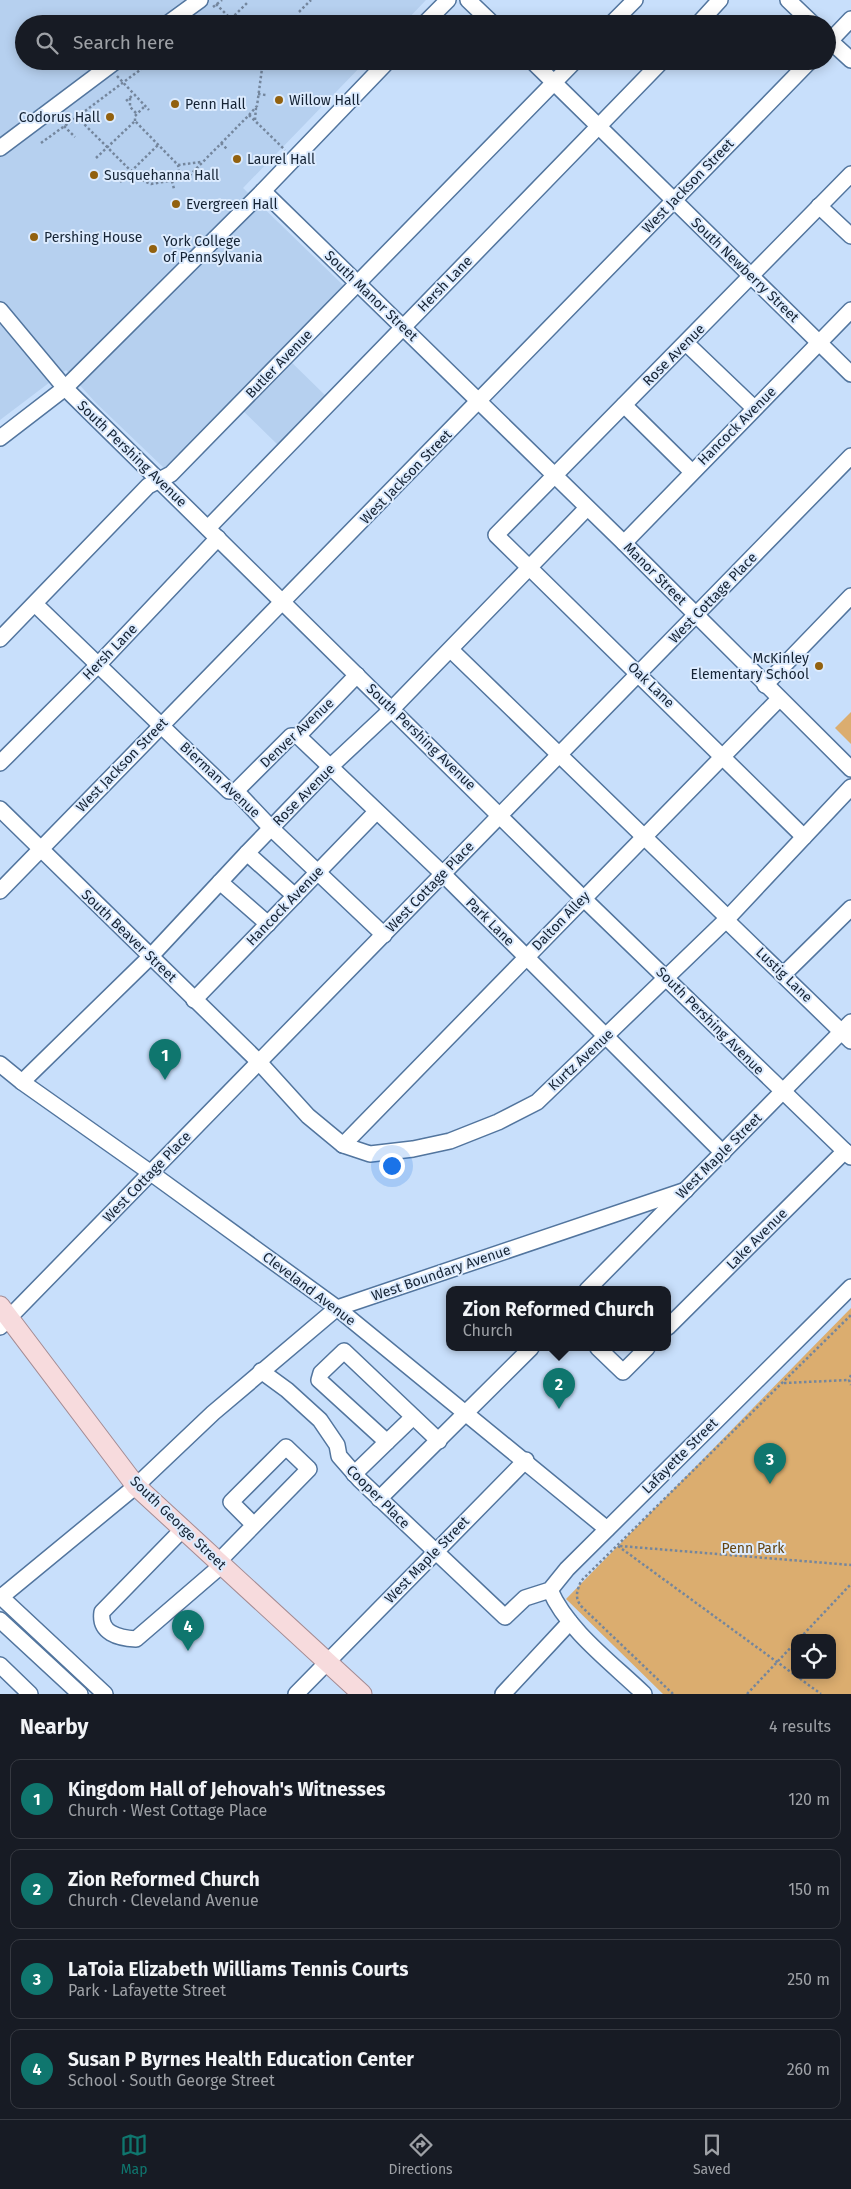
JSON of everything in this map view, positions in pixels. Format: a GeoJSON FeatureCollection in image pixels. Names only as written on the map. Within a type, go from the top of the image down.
{"type":"FeatureCollection","features":[{"type":"Feature","properties":{"kind":"main road","name":"South George Street"},"geometry":{"type":"LineString","coordinates":[[3,1317],[136,1486],[182,1530],[329,1661],[362,1694]]}},
{"type":"Feature","properties":{"kind":"street"},"geometry":{"type":"LineString","coordinates":[[179,15],[200,0]]}},
{"type":"Feature","properties":{"kind":"street"},"geometry":{"type":"LineString","coordinates":[[433,15],[448,0]]}},
{"type":"Feature","properties":{"kind":"street"},"geometry":{"type":"LineString","coordinates":[[468,0],[484,15]]}},
{"type":"Feature","properties":{"kind":"street"},"geometry":{"type":"LineString","coordinates":[[620,15],[634,0]]}},
{"type":"Feature","properties":{"kind":"street"},"geometry":{"type":"LineString","coordinates":[[706,15],[720,0]]}},
{"type":"Feature","properties":{"kind":"street"},"geometry":{"type":"LineString","coordinates":[[788,0],[804,15]]}},
{"type":"Feature","properties":{"kind":"street"},"geometry":{"type":"LineString","coordinates":[[836,33],[851,19]]}},
{"type":"Feature","properties":{"kind":"street"},"geometry":{"type":"LineString","coordinates":[[836,47],[851,60]]}},
{"type":"Feature","properties":{"kind":"street"},"geometry":{"type":"LineString","coordinates":[[0,148],[111,70]]}},
{"type":"Feature","properties":{"kind":"street"},"geometry":{"type":"LineString","coordinates":[[0,438],[65,388],[263,191],[379,70]]}},
{"type":"Feature","properties":{"kind":"street","name":"South Newberry Street"},"geometry":{"type":"LineString","coordinates":[[541,70],[851,374]]}},
{"type":"Feature","properties":{"kind":"street","name":"Butler Avenue"},"geometry":{"type":"LineString","coordinates":[[0,639],[148,486],[172,474],[566,70]]}},
{"type":"Feature","properties":{"kind":"street","name":"Hersh Lane"},"geometry":{"type":"LineString","coordinates":[[0,763],[98,665],[213,533],[403,327],[653,70]]}},
{"type":"Feature","properties":{"kind":"street","name":"West Jackson Street"},"geometry":{"type":"LineString","coordinates":[[0,890],[801,70]]}},
{"type":"Feature","properties":{"kind":"street","name":"Rose Avenue"},"geometry":{"type":"LineString","coordinates":[[496,535],[851,174]]}},
{"type":"Feature","properties":{"kind":"street","name":"South Manor Street"},"geometry":{"type":"LineString","coordinates":[[263,191],[479,401]]}},
{"type":"Feature","properties":{"kind":"street"},"geometry":{"type":"LineString","coordinates":[[819,206],[851,236]]}},
{"type":"Feature","properties":{"kind":"street","name":"South Pershing Avenue"},"geometry":{"type":"LineString","coordinates":[[0,310],[65,388],[583,898],[848,1154]]}},
{"type":"Feature","properties":{"kind":"street","name":"Hancock Avenue"},"geometry":{"type":"LineString","coordinates":[[624,543],[851,310]]}},
{"type":"Feature","properties":{"kind":"street"},"geometry":{"type":"LineString","coordinates":[[686,343],[754,408]]}},
{"type":"Feature","properties":{"kind":"street","name":"Manor Street"},"geometry":{"type":"LineString","coordinates":[[479,401],[851,769]]}},
{"type":"Feature","properties":{"kind":"street"},"geometry":{"type":"LineString","coordinates":[[624,405],[692,472]]}},
{"type":"Feature","properties":{"kind":"street","name":"West Cottage Place"},"geometry":{"type":"LineString","coordinates":[[3,1317],[151,1172],[560,756],[851,456]]}},
{"type":"Feature","properties":{"kind":"street","name":"Rose Avenue"},"geometry":{"type":"LineString","coordinates":[[22,1082],[151,956],[271,828],[392,709],[587,508]]}},
{"type":"Feature","properties":{"kind":"street","name":"Oak Lane"},"geometry":{"type":"LineString","coordinates":[[496,535],[528,569],[639,674],[804,837]]}},
{"type":"Feature","properties":{"kind":"street"},"geometry":{"type":"LineString","coordinates":[[765,685],[851,596]]}},
{"type":"Feature","properties":{"kind":"street","name":"Bierman Avenue"},"geometry":{"type":"LineString","coordinates":[[35,604],[229,791],[236,792],[271,828],[384,935]]}},
{"type":"Feature","properties":{"kind":"street","name":"Lustig Lane"},"geometry":{"type":"LineString","coordinates":[[450,650],[784,974],[848,1031]]}},
{"type":"Feature","properties":{"kind":"street","name":"Denver Avenue"},"geometry":{"type":"LineString","coordinates":[[236,792],[291,736],[298,736],[358,675]]}},
{"type":"Feature","properties":{"kind":"street","name":"Dalton Alley"},"geometry":{"type":"LineString","coordinates":[[343,1145],[779,699]]}},
{"type":"Feature","properties":{"kind":"street","name":"Park Lane"},"geometry":{"type":"LineString","coordinates":[[298,736],[443,874],[722,1153]]}},
{"type":"Feature","properties":{"kind":"street","name":"Kurtz Avenue"},"geometry":{"type":"LineString","coordinates":[[259,1062],[308,1116],[343,1145],[370,1154],[413,1149],[450,1141],[498,1122],[537,1102],[605,1038],[727,919],[851,787]]}},
{"type":"Feature","properties":{"kind":"street","name":"South Beaver Street"},"geometry":{"type":"LineString","coordinates":[[0,809],[259,1062]]}},
{"type":"Feature","properties":{"kind":"street","name":"Hancock Avenue"},"geometry":{"type":"LineString","coordinates":[[194,1000],[376,812]]}},
{"type":"Feature","properties":{"kind":"street"},"geometry":{"type":"LineString","coordinates":[[247,853],[295,896]]}},
{"type":"Feature","properties":{"kind":"street"},"geometry":{"type":"LineString","coordinates":[[220,882],[268,924]]}},
{"type":"Feature","properties":{"kind":"street"},"geometry":{"type":"LineString","coordinates":[[784,974],[851,908]]}},
{"type":"Feature","properties":{"kind":"street","name":"West Maple Street"},"geometry":{"type":"LineString","coordinates":[[591,1286],[782,1092],[848,1031]]}},
{"type":"Feature","properties":{"kind":"street","name":"Cleveland Avenue"},"geometry":{"type":"LineString","coordinates":[[0,1064],[22,1082],[151,1172],[337,1308],[526,1460],[607,1529]]}},
{"type":"Feature","properties":{"kind":"street","name":"Lake Avenue"},"geometry":{"type":"LineString","coordinates":[[671,1325],[848,1154]]}},
{"type":"Feature","properties":{"kind":"street","name":"West Boundary Avenue"},"geometry":{"type":"LineString","coordinates":[[0,1597],[136,1486],[213,1413],[337,1308],[686,1190]]}},
{"type":"Feature","properties":{"kind":"street","name":"Lafayette Street"},"geometry":{"type":"LineString","coordinates":[[550,1590],[567,1569],[851,1287]]}},
{"type":"Feature","properties":{"kind":"street"},"geometry":{"type":"LineString","coordinates":[[387,1442],[319,1380],[321,1372],[344,1351],[439,1441]]}},
{"type":"Feature","properties":{"kind":"street"},"geometry":{"type":"LineString","coordinates":[[379,1499],[528,1351]]}},
{"type":"Feature","properties":{"kind":"street"},"geometry":{"type":"LineString","coordinates":[[601,1351],[624,1372],[644,1351]]}},
{"type":"Feature","properties":{"kind":"street","name":"Cooper Place"},"geometry":{"type":"LineString","coordinates":[[261,1371],[287,1390],[320,1420],[337,1445],[339,1456],[354,1474],[434,1552],[505,1617],[525,1598],[550,1590]]}},
{"type":"Feature","properties":{"kind":"street"},"geometry":{"type":"LineString","coordinates":[[354,1474],[413,1417]]}},
{"type":"Feature","properties":{"kind":"street"},"geometry":{"type":"LineString","coordinates":[[182,1530],[102,1612],[101,1621],[106,1630],[120,1638],[136,1639],[220,1563],[309,1469],[286,1447],[231,1502],[254,1525]]}},
{"type":"Feature","properties":{"kind":"street","name":"West Maple Street"},"geometry":{"type":"LineString","coordinates":[[296,1694],[526,1460]]}},
{"type":"Feature","properties":{"kind":"street"},"geometry":{"type":"LineString","coordinates":[[550,1590],[557,1606],[570,1622],[644,1694]]}},
{"type":"Feature","properties":{"kind":"street"},"geometry":{"type":"LineString","coordinates":[[0,1597],[105,1694]]}},
{"type":"Feature","properties":{"kind":"street"},"geometry":{"type":"LineString","coordinates":[[0,1620],[80,1694]]}},
{"type":"Feature","properties":{"kind":"street"},"geometry":{"type":"LineString","coordinates":[[505,1693],[570,1622]]}},
{"type":"Feature","properties":{"kind":"street"},"geometry":{"type":"LineString","coordinates":[[0,1665],[30,1694]]}},
{"type":"Feature","properties":{"kind":"path"},"geometry":{"type":"LineString","coordinates":[[299,12],[311,0]]}},
{"type":"Feature","properties":{"kind":"path"},"geometry":{"type":"LineString","coordinates":[[235,15],[248,2]]}},
{"type":"Feature","properties":{"kind":"path"},"geometry":{"type":"LineString","coordinates":[[216,4],[227,15]]}},
{"type":"Feature","properties":{"kind":"path"},"geometry":{"type":"LineString","coordinates":[[116,70],[122,84],[149,110]]}},
{"type":"Feature","properties":{"kind":"path"},"geometry":{"type":"LineString","coordinates":[[42,143],[140,70]]}},
{"type":"Feature","properties":{"kind":"path"},"geometry":{"type":"LineString","coordinates":[[255,120],[262,70]]}},
{"type":"Feature","properties":{"kind":"path"},"geometry":{"type":"LineString","coordinates":[[258,94],[266,94]]}},
{"type":"Feature","properties":{"kind":"path"},"geometry":{"type":"LineString","coordinates":[[126,101],[133,95]]}},
{"type":"Feature","properties":{"kind":"path"},"geometry":{"type":"LineString","coordinates":[[130,98],[130,107],[137,114]]}},
{"type":"Feature","properties":{"kind":"path"},"geometry":{"type":"LineString","coordinates":[[96,158],[135,120],[137,114],[145,106]]}},
{"type":"Feature","properties":{"kind":"path"},"geometry":{"type":"LineString","coordinates":[[77,117],[139,179],[150,184],[187,178],[256,106]]}},
{"type":"Feature","properties":{"kind":"path"},"geometry":{"type":"LineString","coordinates":[[249,115],[282,147]]}},
{"type":"Feature","properties":{"kind":"path"},"geometry":{"type":"LineString","coordinates":[[135,120],[178,165],[180,179]]}},
{"type":"Feature","properties":{"kind":"path"},"geometry":{"type":"LineString","coordinates":[[64,126],[75,137]]}},
{"type":"Feature","properties":{"kind":"path"},"geometry":{"type":"LineString","coordinates":[[221,143],[227,149]]}},
{"type":"Feature","properties":{"kind":"path"},"geometry":{"type":"LineString","coordinates":[[120,182],[158,145]]}},
{"type":"Feature","properties":{"kind":"path"},"geometry":{"type":"LineString","coordinates":[[178,165],[203,162]]}},
{"type":"Feature","properties":{"kind":"path"},"geometry":{"type":"LineString","coordinates":[[172,180],[174,189]]}},
{"type":"Feature","properties":{"kind":"path"},"geometry":{"type":"LineString","coordinates":[[673,1694],[577,1602],[577,1590],[582,1581],[851,1315]]}},
{"type":"Feature","properties":{"kind":"path"},"geometry":{"type":"LineString","coordinates":[[851,1375],[849,1380],[851,1385]]}},
{"type":"Feature","properties":{"kind":"path"},"geometry":{"type":"LineString","coordinates":[[784,1383],[849,1380]]}},
{"type":"Feature","properties":{"kind":"path"},"geometry":{"type":"LineString","coordinates":[[618,1546],[851,1565]]}},
{"type":"Feature","properties":{"kind":"path"},"geometry":{"type":"LineString","coordinates":[[618,1546],[821,1694]]}},
{"type":"Feature","properties":{"kind":"path"},"geometry":{"type":"LineString","coordinates":[[804,1634],[851,1584]]}},
{"type":"Feature","properties":{"kind":"path"},"geometry":{"type":"LineString","coordinates":[[747,1694],[791,1647]]}},
{"type":"Feature","properties":{"kind":"shaded area","name":"York College of Pennsylvania"},"geometry":{"type":"Polygon","coordinates":[[[0,0],[426,0],[412,15],[15,15],[15,70],[357,70],[243,188],[343,285],[340,293],[282,353],[329,399],[280,447],[233,401],[170,467],[164,468],[96,403],[66,370],[0,420],[0,0]]]}},
{"type":"Feature","properties":{"kind":"green space"},"geometry":{"type":"Polygon","coordinates":[[[851,712],[851,744],[835,728],[851,712]]]}},
{"type":"Feature","properties":{"kind":"green space","name":"Penn Park"},"geometry":{"type":"Polygon","coordinates":[[[851,1308],[851,1694],[663,1694],[566,1599],[851,1308]]]}},
{"type":"Feature","properties":{"kind":"place","name":"Willow Hall"},"geometry":{"type":"Point","coordinates":[279,100]}},
{"type":"Feature","properties":{"kind":"place","name":"Penn Hall"},"geometry":{"type":"Point","coordinates":[175,104]}},
{"type":"Feature","properties":{"kind":"place","name":"Codorus Hall"},"geometry":{"type":"Point","coordinates":[110,117]}},
{"type":"Feature","properties":{"kind":"place","name":"Laurel Hall"},"geometry":{"type":"Point","coordinates":[237,159]}},
{"type":"Feature","properties":{"kind":"place","name":"Susquehanna Hall"},"geometry":{"type":"Point","coordinates":[94,175]}},
{"type":"Feature","properties":{"kind":"place","name":"Evergreen Hall"},"geometry":{"type":"Point","coordinates":[176,204]}},
{"type":"Feature","properties":{"kind":"place","name":"Pershing House"},"geometry":{"type":"Point","coordinates":[34,237]}},
{"type":"Feature","properties":{"kind":"place","name":"York College of Pennsylvania"},"geometry":{"type":"Point","coordinates":[153,249]}},
{"type":"Feature","properties":{"kind":"place","name":"McKinley Elementary School"},"geometry":{"type":"Point","coordinates":[819,666]}},
{"type":"Feature","properties":{"kind":"place","name":"Kingdom Hall of Jehovah's Witnesses"},"geometry":{"type":"Point","coordinates":[165,1080]}},
{"type":"Feature","properties":{"kind":"place","name":"Zion Reformed Church"},"geometry":{"type":"Point","coordinates":[559,1409]}},
{"type":"Feature","properties":{"kind":"place","name":"LaToia Elizabeth Williams Tennis Courts"},"geometry":{"type":"Point","coordinates":[770,1484]}},
{"type":"Feature","properties":{"kind":"place","name":"Susan P Byrnes Health Education Center"},"geometry":{"type":"Point","coordinates":[188,1651]}}]}
